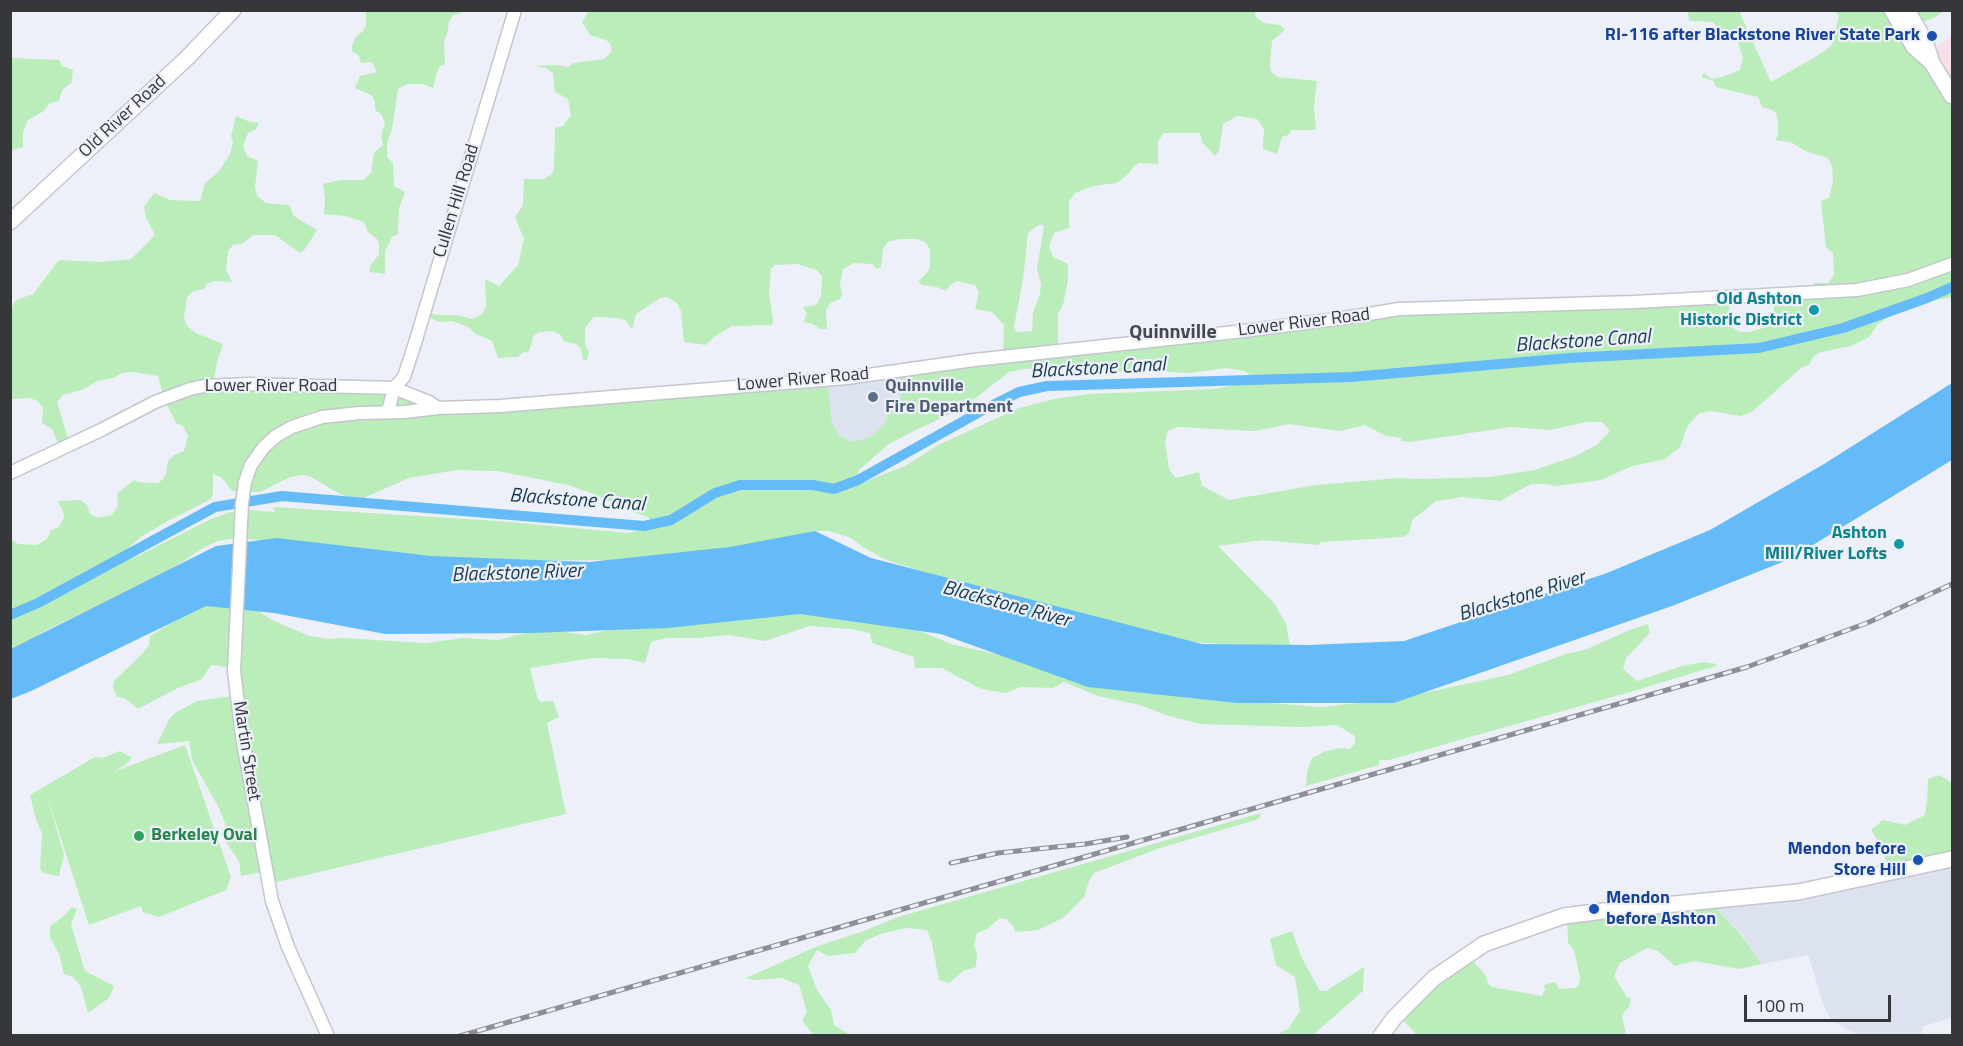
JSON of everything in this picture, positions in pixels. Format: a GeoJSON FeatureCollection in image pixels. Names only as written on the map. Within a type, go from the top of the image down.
{"type":"FeatureCollection","features":[{"type":"Feature","properties":{"kind":"main road","name":"Old River Road"},"geometry":{"type":"LineString","coordinates":[[10,222],[188,58],[233,10]]}},
{"type":"Feature","properties":{"kind":"main road"},"geometry":{"type":"LineString","coordinates":[[1892,10],[1914,47],[1932,63]]}},
{"type":"Feature","properties":{"kind":"main road"},"geometry":{"type":"LineString","coordinates":[[1907,10],[1925,41],[1932,63],[1953,96]]}},
{"type":"Feature","properties":{"kind":"main road"},"geometry":{"type":"LineString","coordinates":[[1381,1035],[1394,1018],[1434,978],[1484,944],[1564,916],[1797,892],[1868,879],[1953,859]]}},
{"type":"Feature","properties":{"kind":"street","name":"Cullen Hill Road"},"geometry":{"type":"LineString","coordinates":[[388,412],[394,388],[404,377],[408,365],[515,10]]}},
{"type":"Feature","properties":{"kind":"street","name":"Lower River Road"},"geometry":{"type":"LineString","coordinates":[[244,490],[252,465],[269,441],[300,424],[335,415],[500,406],[847,378],[974,360],[1235,332],[1418,308],[1634,302],[1857,290],[1908,280],[1953,264]]}},
{"type":"Feature","properties":{"kind":"street","name":"Lower River Road"},"geometry":{"type":"LineString","coordinates":[[10,473],[102,430],[155,402],[204,386],[248,384],[394,388],[438,408]]}},
{"type":"Feature","properties":{"kind":"street","name":"Martin Street"},"geometry":{"type":"LineString","coordinates":[[244,490],[234,653],[235,688],[242,737],[272,902],[291,954],[328,1035]]}},
{"type":"Feature","properties":{"kind":"shaded area"},"geometry":{"type":"Polygon","coordinates":[[[1952,36],[1952,96],[1932,63],[1937,46],[1952,36]]]}},
{"type":"Feature","properties":{"kind":"shaded area"},"geometry":{"type":"Polygon","coordinates":[[[899,370],[901,395],[890,408],[880,430],[870,437],[852,442],[839,435],[832,422],[827,378],[899,370]]]}},
{"type":"Feature","properties":{"kind":"shaded area"},"geometry":{"type":"Polygon","coordinates":[[[1952,855],[1952,1018],[1923,1026],[1921,1035],[1859,1035],[1846,1029],[1830,1018],[1825,1009],[1808,955],[1762,964],[1743,936],[1713,905],[1952,855]]]}},
{"type":"Feature","properties":{"kind":"green space"},"geometry":{"type":"Polygon","coordinates":[[[460,10],[461,13],[453,15],[449,22],[444,40],[445,64],[440,66],[437,72],[433,88],[423,84],[407,84],[398,89],[392,129],[387,143],[387,157],[393,163],[394,186],[405,192],[399,208],[398,234],[392,237],[385,251],[385,274],[369,272],[379,254],[379,244],[377,239],[368,232],[364,222],[345,216],[324,214],[323,184],[341,180],[363,180],[371,173],[374,153],[383,145],[381,136],[385,123],[381,114],[375,110],[375,101],[371,95],[355,88],[360,76],[377,72],[372,62],[361,63],[359,56],[351,48],[356,37],[366,26],[366,11],[460,10]]]}},
{"type":"Feature","properties":{"kind":"green space"},"geometry":{"type":"Polygon","coordinates":[[[1254,10],[1256,17],[1264,23],[1280,25],[1285,30],[1272,41],[1271,72],[1278,77],[1317,81],[1314,107],[1316,130],[1292,130],[1288,135],[1282,137],[1277,154],[1263,149],[1264,129],[1257,119],[1237,116],[1223,124],[1219,151],[1215,156],[1202,142],[1200,133],[1164,133],[1158,141],[1158,164],[1139,163],[1117,183],[1093,186],[1075,193],[1069,201],[1069,228],[1054,233],[1049,246],[1053,257],[1068,264],[1068,280],[1063,305],[1058,314],[1058,350],[1339,318],[1730,297],[1729,322],[1731,327],[1740,332],[1749,332],[1770,326],[1773,320],[1775,294],[1806,291],[1815,283],[1828,283],[1834,275],[1833,253],[1826,247],[1821,201],[1829,198],[1833,182],[1832,166],[1828,158],[1805,151],[1791,142],[1775,140],[1778,136],[1776,113],[1762,107],[1758,97],[1716,87],[1713,81],[1701,77],[1704,73],[1712,79],[1740,70],[1743,58],[1737,39],[1725,35],[1713,22],[1689,21],[1688,11],[1739,11],[1771,82],[1832,45],[1839,16],[1837,11],[1892,11],[1952,101],[1952,297],[1931,301],[1912,298],[1891,311],[1869,337],[1851,346],[1821,352],[1814,356],[1809,365],[1801,368],[1752,412],[1740,416],[1711,411],[1698,414],[1687,427],[1680,447],[1665,459],[1632,466],[1601,480],[1556,486],[1531,484],[1500,501],[1462,497],[1436,501],[1412,520],[1409,533],[1403,537],[1321,542],[1318,545],[1263,540],[1218,546],[1274,603],[1286,624],[1290,646],[1173,640],[964,586],[884,559],[849,537],[828,531],[813,531],[778,543],[645,562],[600,560],[417,562],[237,538],[218,541],[205,547],[165,573],[43,632],[11,654],[10,538],[18,544],[37,545],[47,539],[51,530],[59,527],[64,517],[58,501],[80,500],[87,505],[90,514],[98,518],[112,515],[118,506],[117,494],[134,480],[158,483],[163,479],[168,461],[174,455],[184,451],[188,436],[183,426],[176,423],[164,399],[158,376],[133,372],[122,373],[63,395],[57,402],[70,445],[61,450],[52,429],[42,423],[43,408],[38,401],[30,398],[11,399],[11,308],[16,300],[33,294],[59,260],[103,262],[131,259],[155,235],[144,207],[154,193],[170,200],[200,201],[205,183],[220,170],[230,154],[233,143],[231,136],[236,116],[259,123],[256,129],[248,133],[243,146],[247,156],[258,161],[255,187],[257,196],[266,203],[289,205],[294,216],[317,230],[300,253],[275,235],[253,235],[243,243],[233,245],[228,251],[226,270],[232,282],[214,281],[187,297],[184,318],[187,326],[196,333],[223,344],[213,385],[396,393],[433,406],[827,378],[832,422],[839,435],[852,442],[870,437],[884,425],[890,408],[901,395],[899,370],[1003,355],[1004,325],[992,312],[975,309],[979,293],[975,285],[957,281],[946,291],[922,285],[918,281],[930,268],[930,249],[925,242],[917,239],[899,239],[888,242],[883,249],[881,267],[877,269],[872,264],[854,263],[843,269],[840,285],[842,295],[840,299],[830,303],[826,311],[827,329],[820,329],[813,324],[803,322],[807,314],[803,307],[816,305],[821,296],[822,277],[817,270],[797,264],[775,265],[771,269],[769,293],[773,322],[771,325],[732,326],[706,345],[684,342],[681,311],[677,303],[667,297],[660,298],[636,314],[632,329],[625,320],[594,317],[585,328],[585,345],[589,353],[586,361],[576,344],[563,341],[561,335],[553,331],[534,335],[529,351],[518,357],[498,358],[492,341],[476,334],[468,327],[452,321],[440,322],[422,315],[424,311],[437,315],[456,315],[473,319],[482,314],[486,306],[485,279],[499,286],[518,265],[524,239],[515,217],[523,205],[524,179],[544,179],[552,174],[555,128],[563,126],[571,115],[568,99],[555,92],[553,73],[546,68],[534,66],[568,67],[574,63],[604,59],[612,51],[610,43],[590,35],[582,22],[589,11],[1254,10]],[[1040,224],[1028,233],[1023,280],[1014,326],[1016,332],[1032,331],[1033,312],[1040,294],[1041,284],[1037,269],[1044,226],[1040,224]],[[1055,368],[1009,372],[963,408],[889,444],[859,470],[855,482],[864,482],[905,466],[938,445],[1019,408],[1054,399],[1089,394],[1215,389],[1238,384],[1248,379],[1250,375],[1244,371],[1226,368],[1190,373],[1133,370],[1106,374],[1055,368]],[[1586,422],[1550,430],[1511,427],[1410,442],[1386,436],[1365,425],[1340,431],[1289,424],[1255,431],[1177,427],[1168,431],[1165,441],[1169,469],[1176,478],[1199,472],[1202,486],[1229,500],[1316,485],[1399,478],[1489,477],[1535,470],[1573,457],[1597,445],[1610,431],[1602,422],[1586,422]],[[457,470],[409,478],[359,500],[340,494],[304,475],[290,477],[260,492],[249,492],[232,491],[221,477],[213,474],[211,499],[142,536],[127,549],[124,555],[129,557],[140,555],[211,519],[230,512],[240,513],[250,510],[275,512],[273,507],[498,521],[629,533],[648,528],[651,521],[648,517],[568,485],[498,471],[457,470]]]}},
{"type":"Feature","properties":{"kind":"green space"},"geometry":{"type":"Polygon","coordinates":[[[1903,11],[1943,11],[1936,17],[1912,26],[1903,11]]]}},
{"type":"Feature","properties":{"kind":"green space"},"geometry":{"type":"Polygon","coordinates":[[[11,58],[59,60],[62,66],[73,70],[72,82],[62,90],[59,101],[50,103],[44,111],[28,120],[23,132],[23,147],[11,153],[11,58]]]}},
{"type":"Feature","properties":{"kind":"green space"},"geometry":{"type":"Polygon","coordinates":[[[234,603],[251,606],[270,619],[309,636],[329,639],[426,643],[463,638],[498,640],[542,629],[586,635],[632,625],[749,608],[905,625],[954,645],[1207,698],[1321,707],[1395,699],[1508,675],[1566,654],[1587,649],[1648,624],[1650,633],[1626,658],[1623,669],[1637,681],[1682,666],[1704,662],[1717,664],[1637,690],[1389,760],[1379,760],[1379,765],[1306,786],[1307,771],[1312,758],[1326,751],[1340,748],[1350,749],[1355,743],[1355,736],[1337,725],[1302,727],[1200,724],[1140,705],[1098,696],[1064,682],[1053,688],[1020,687],[1006,693],[986,690],[942,668],[915,668],[914,657],[872,643],[870,633],[852,629],[809,626],[765,641],[728,635],[666,638],[651,642],[645,663],[628,659],[592,658],[530,668],[538,700],[553,701],[559,717],[547,723],[566,814],[268,884],[262,872],[241,876],[239,861],[225,841],[225,823],[192,760],[189,741],[157,744],[170,718],[175,713],[197,701],[232,696],[232,668],[211,665],[202,679],[178,688],[138,709],[124,698],[117,697],[113,687],[114,681],[149,645],[150,636],[198,607],[234,603]]]}},
{"type":"Feature","properties":{"kind":"green space","name":"Berkeley Oval"},"geometry":{"type":"Polygon","coordinates":[[[185,745],[231,877],[226,890],[159,917],[143,912],[141,906],[89,925],[47,796],[64,855],[59,876],[43,873],[40,868],[42,834],[30,795],[95,757],[103,758],[120,751],[132,758],[113,772],[185,745]]]}},
{"type":"Feature","properties":{"kind":"green space"},"geometry":{"type":"Polygon","coordinates":[[[1939,775],[1952,783],[1952,855],[1886,873],[1886,861],[1871,830],[1883,820],[1905,825],[1925,815],[1928,779],[1939,775]]]}},
{"type":"Feature","properties":{"kind":"green space"},"geometry":{"type":"Polygon","coordinates":[[[1261,813],[1259,819],[1160,848],[1094,873],[1084,897],[1063,918],[1038,930],[1016,932],[1006,919],[1000,918],[987,929],[977,933],[974,945],[977,954],[976,967],[963,971],[949,983],[939,980],[932,943],[927,930],[906,928],[880,934],[865,941],[855,953],[828,956],[817,950],[808,966],[817,990],[831,1010],[834,1025],[850,1035],[813,1035],[802,1020],[807,1012],[799,985],[782,978],[754,980],[746,978],[818,946],[898,917],[1261,813]]]}},
{"type":"Feature","properties":{"kind":"green space"},"geometry":{"type":"Polygon","coordinates":[[[1710,902],[1742,936],[1762,964],[1739,969],[1694,961],[1675,966],[1658,951],[1647,948],[1620,963],[1614,976],[1627,997],[1631,999],[1629,1007],[1622,1016],[1626,1035],[1417,1035],[1398,1015],[1468,955],[1492,987],[1542,996],[1544,985],[1555,982],[1559,989],[1575,988],[1579,985],[1580,977],[1574,950],[1568,943],[1567,920],[1710,902]]]}},
{"type":"Feature","properties":{"kind":"green space"},"geometry":{"type":"Polygon","coordinates":[[[72,907],[77,909],[71,925],[85,971],[114,986],[109,998],[88,1013],[81,987],[73,977],[64,974],[59,954],[50,937],[50,926],[72,907]]]}},
{"type":"Feature","properties":{"kind":"green space"},"geometry":{"type":"Polygon","coordinates":[[[1292,931],[1302,958],[1320,991],[1326,991],[1364,967],[1363,991],[1315,1033],[1316,1035],[1276,1035],[1288,1029],[1300,1011],[1295,977],[1276,965],[1270,939],[1292,931]]]}},
{"type":"Feature","properties":{"kind":"water","name":"Blackstone River"},"geometry":{"type":"Polygon","coordinates":[[[1952,383],[1952,460],[1790,559],[1672,606],[1394,703],[1237,703],[1088,687],[941,634],[800,614],[668,628],[531,633],[385,634],[274,613],[206,606],[11,699],[11,649],[216,546],[277,538],[431,556],[589,562],[730,547],[815,531],[871,558],[1202,644],[1309,645],[1404,641],[1607,573],[1710,530],[1824,464],[1952,383]]]}},
{"type":"Feature","properties":{"kind":"waterway","name":"Blackstone Canal"},"geometry":{"type":"LineString","coordinates":[[10,615],[38,603],[215,507],[282,496],[644,526],[671,520],[715,493],[740,485],[813,485],[834,489],[858,480],[1019,392],[1047,386],[1351,377],[1569,358],[1759,348],[1843,328],[1952,287]]}},
{"type":"Feature","properties":{"kind":"railway"},"geometry":{"type":"LineString","coordinates":[[460,1036],[1747,667],[1867,623],[1952,584]]}},
{"type":"Feature","properties":{"kind":"railway"},"geometry":{"type":"LineString","coordinates":[[951,863],[998,853],[1127,837]]}},
{"type":"Feature","properties":{"kind":"place","name":"RI-116 after Blackstone River State Park"},"geometry":{"type":"Point","coordinates":[1932,36]}},
{"type":"Feature","properties":{"kind":"place","name":"Old Ashton Historic District"},"geometry":{"type":"Point","coordinates":[1814,310]}},
{"type":"Feature","properties":{"kind":"place","name":"Quinnville Fire Department"},"geometry":{"type":"Point","coordinates":[873,397]}},
{"type":"Feature","properties":{"kind":"place","name":"Ashton Mill/River Lofts"},"geometry":{"type":"Point","coordinates":[1899,544]}},
{"type":"Feature","properties":{"kind":"place","name":"Berkeley Oval"},"geometry":{"type":"Point","coordinates":[139,836]}},
{"type":"Feature","properties":{"kind":"place","name":"Mendon before Store Hill"},"geometry":{"type":"Point","coordinates":[1918,860]}},
{"type":"Feature","properties":{"kind":"place","name":"Mendon before Ashton"},"geometry":{"type":"Point","coordinates":[1594,909]}},
{"type":"Feature","properties":{"kind":"district","name":"Quinnville"},"geometry":{"type":"Point","coordinates":[1173,333]}}]}
